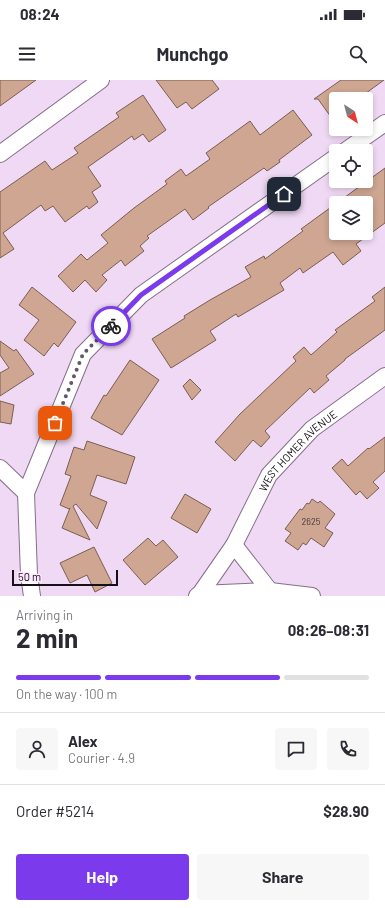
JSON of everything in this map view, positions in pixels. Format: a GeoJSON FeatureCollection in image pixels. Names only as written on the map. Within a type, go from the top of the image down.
{"type":"FeatureCollection","features":[{"type":"Feature","properties":{"kind":"street"},"geometry":{"type":"LineString","coordinates":[[0,154],[101,80]]}},
{"type":"Feature","properties":{"kind":"street"},"geometry":{"type":"LineString","coordinates":[[355,144],[385,123]]}},
{"type":"Feature","properties":{"kind":"street"},"geometry":{"type":"LineString","coordinates":[[32,596],[29,575],[26,492],[83,354],[141,295],[329,162]]}},
{"type":"Feature","properties":{"kind":"street","name":"WEST HOMER AVENUE"},"geometry":{"type":"LineString","coordinates":[[199,595],[234,545],[269,475],[312,429],[385,376]]}},
{"type":"Feature","properties":{"kind":"street"},"geometry":{"type":"LineString","coordinates":[[0,468],[26,492]]}},
{"type":"Feature","properties":{"kind":"street"},"geometry":{"type":"LineString","coordinates":[[234,545],[270,591]]}},
{"type":"Feature","properties":{"kind":"street"},"geometry":{"type":"LineString","coordinates":[[199,595],[270,591],[312,596]]}},
{"type":"Feature","properties":{"kind":"building"},"geometry":{"type":"Polygon","coordinates":[[[0,80],[36,80],[0,106],[0,80]]]}},
{"type":"Feature","properties":{"kind":"building"},"geometry":{"type":"Polygon","coordinates":[[[156,80],[212,80],[219,89],[192,109],[186,102],[177,108],[156,80]]]}},
{"type":"Feature","properties":{"kind":"building"},"geometry":{"type":"Polygon","coordinates":[[[341,80],[384,80],[368,92],[329,92],[329,114],[318,99],[314,99],[341,80]]]}},
{"type":"Feature","properties":{"kind":"building"},"geometry":{"type":"Polygon","coordinates":[[[143,95],[166,130],[149,142],[143,134],[134,140],[132,136],[88,167],[101,186],[92,192],[98,202],[89,209],[87,206],[65,222],[53,206],[45,211],[41,205],[3,233],[14,249],[0,258],[0,192],[45,161],[52,170],[78,153],[74,148],[119,117],[116,113],[143,95]]]}},
{"type":"Feature","properties":{"kind":"building"},"geometry":{"type":"Polygon","coordinates":[[[293,110],[312,135],[279,160],[280,162],[267,171],[264,168],[208,207],[209,208],[193,220],[185,209],[147,236],[149,238],[140,246],[144,251],[125,266],[121,260],[102,275],[107,280],[96,292],[85,280],[73,292],[58,276],[81,254],[87,260],[108,243],[101,235],[167,184],[165,181],[181,169],[186,176],[210,159],[206,153],[250,121],[260,135],[293,110]]]}},
{"type":"Feature","properties":{"kind":"building"},"geometry":{"type":"Polygon","coordinates":[[[385,168],[385,223],[373,232],[373,196],[347,196],[358,188],[373,188],[373,177],[385,168]]]}},
{"type":"Feature","properties":{"kind":"building"},"geometry":{"type":"Polygon","coordinates":[[[329,209],[329,240],[362,240],[356,244],[361,251],[343,265],[333,252],[303,273],[300,268],[280,283],[284,290],[238,317],[236,314],[210,331],[216,340],[171,368],[152,339],[185,318],[184,316],[251,277],[245,267],[264,256],[265,259],[303,231],[301,229],[329,209]]]}},
{"type":"Feature","properties":{"kind":"building"},"geometry":{"type":"Polygon","coordinates":[[[32,287],[76,322],[58,347],[54,343],[44,356],[24,340],[39,320],[19,305],[32,287]]]}},
{"type":"Feature","properties":{"kind":"building"},"geometry":{"type":"Polygon","coordinates":[[[385,287],[385,330],[345,359],[326,376],[329,380],[314,393],[310,388],[265,431],[270,437],[261,447],[253,440],[235,461],[215,442],[240,414],[296,361],[293,357],[304,347],[311,355],[337,332],[335,330],[375,301],[372,297],[385,287]]]}},
{"type":"Feature","properties":{"kind":"building"},"geometry":{"type":"Polygon","coordinates":[[[0,341],[14,351],[16,349],[34,374],[0,396],[0,373],[9,368],[0,355],[0,341]]]}},
{"type":"Feature","properties":{"kind":"building"},"geometry":{"type":"Polygon","coordinates":[[[130,360],[159,380],[122,435],[91,418],[104,395],[106,396],[130,360]]]}},
{"type":"Feature","properties":{"kind":"building"},"geometry":{"type":"Polygon","coordinates":[[[190,379],[201,390],[192,400],[183,386],[190,379]]]}},
{"type":"Feature","properties":{"kind":"building"},"geometry":{"type":"Polygon","coordinates":[[[0,401],[14,405],[11,424],[0,422],[0,401]]]}},
{"type":"Feature","properties":{"kind":"building"},"geometry":{"type":"Polygon","coordinates":[[[385,437],[385,471],[373,482],[379,488],[367,499],[360,491],[356,495],[332,468],[342,459],[348,466],[368,448],[369,449],[385,437]]]}},
{"type":"Feature","properties":{"kind":"building"},"geometry":{"type":"Polygon","coordinates":[[[87,441],[135,457],[126,484],[97,475],[90,495],[107,502],[97,529],[76,504],[73,506],[90,540],[62,528],[70,508],[69,509],[60,505],[71,476],[65,474],[74,447],[84,450],[87,441]]]}},
{"type":"Feature","properties":{"kind":"building"},"geometry":{"type":"Polygon","coordinates":[[[185,494],[211,509],[197,533],[171,518],[185,494]]]}},
{"type":"Feature","properties":{"kind":"building"},"geometry":{"type":"Polygon","coordinates":[[[312,499],[318,503],[320,501],[335,514],[325,528],[333,533],[324,547],[311,538],[306,545],[303,543],[298,550],[285,541],[291,533],[285,529],[300,509],[302,510],[312,499]]]}},
{"type":"Feature","properties":{"kind":"building"},"geometry":{"type":"Polygon","coordinates":[[[148,538],[156,546],[163,540],[178,557],[145,585],[123,560],[148,538]]]}},
{"type":"Feature","properties":{"kind":"building"},"geometry":{"type":"Polygon","coordinates":[[[94,547],[112,583],[95,592],[87,575],[70,583],[60,563],[94,547]]]}},
{"type":"Feature","properties":{"kind":"way so far"},"geometry":{"type":"LineString","coordinates":[[55,423],[83,354],[111,326]]}},
{"type":"Feature","properties":{"kind":"route"},"geometry":{"type":"LineString","coordinates":[[111,326],[141,295],[284,194]]}}]}
